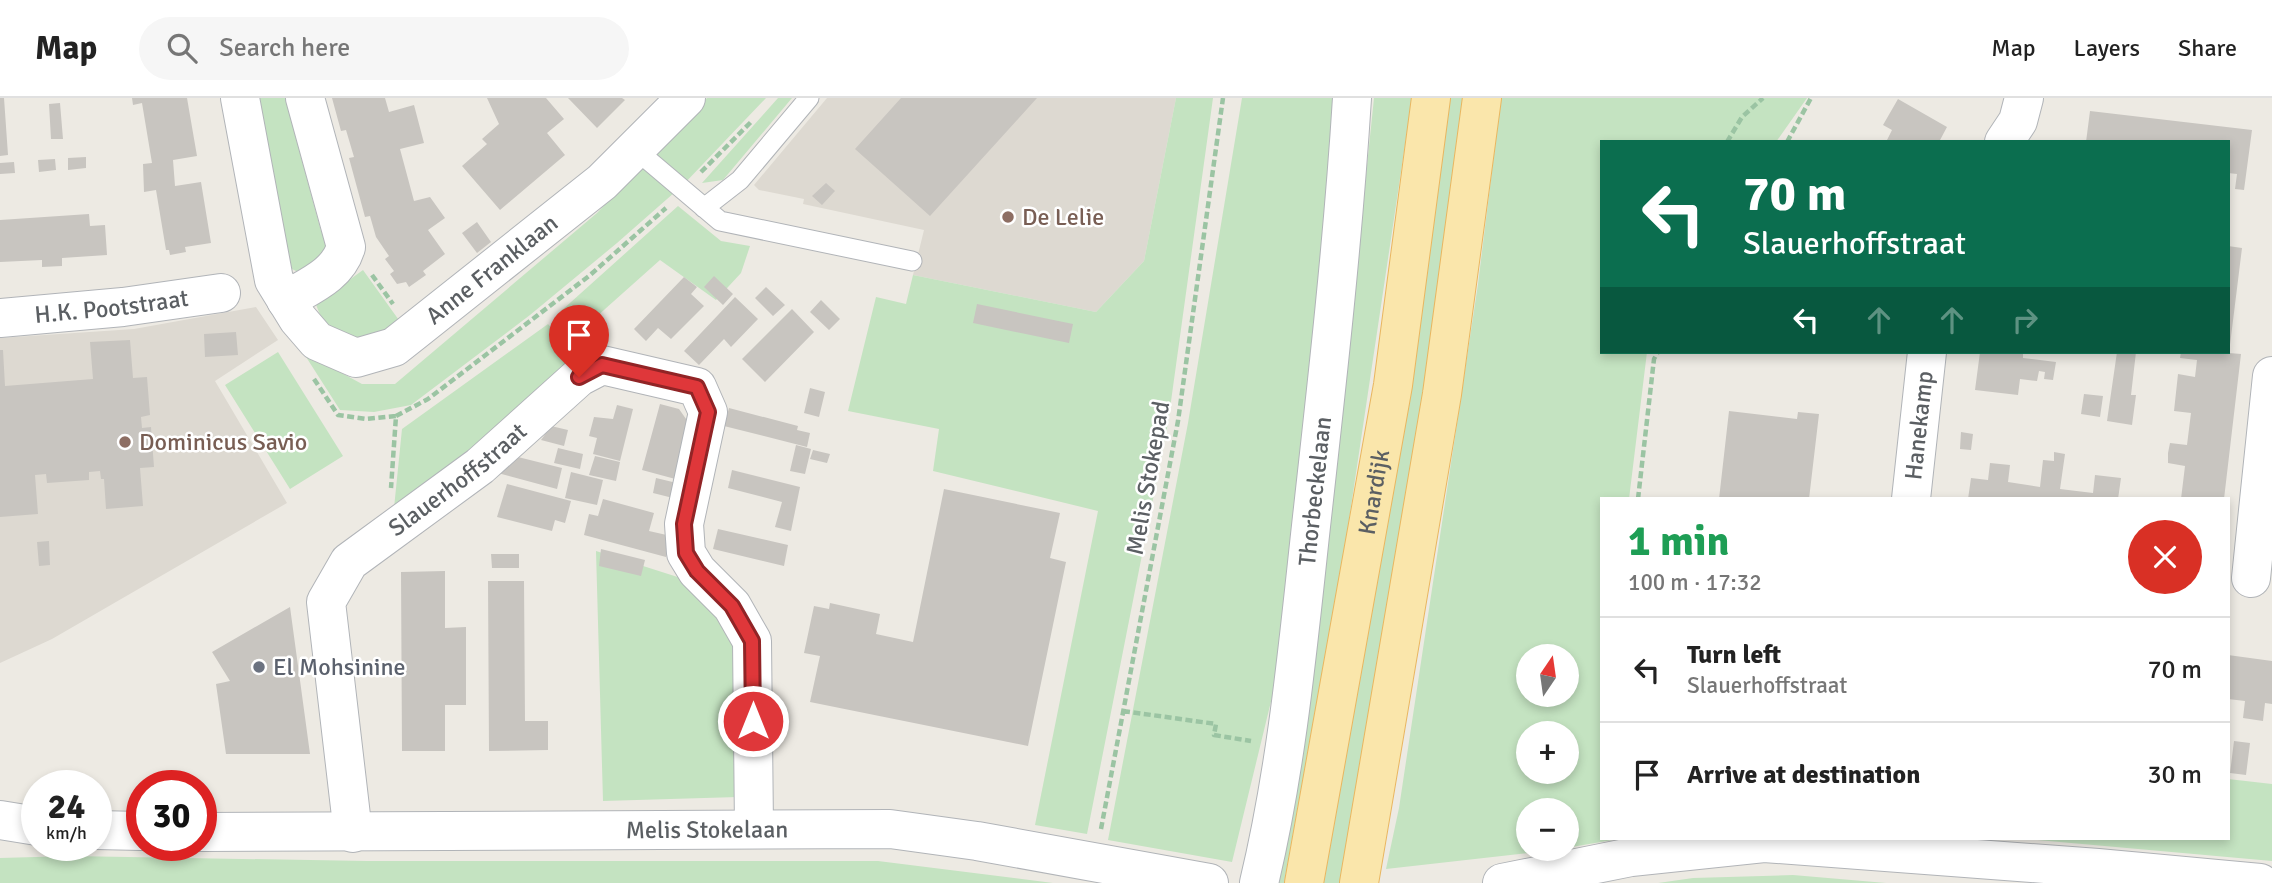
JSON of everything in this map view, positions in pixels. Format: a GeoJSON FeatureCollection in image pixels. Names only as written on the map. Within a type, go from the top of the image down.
{"type":"FeatureCollection","features":[{"type":"Feature","properties":{"kind":"main road","name":"Knardijk"},"geometry":{"type":"LineString","coordinates":[[1304,883],[1393,385],[1431,98]]}},
{"type":"Feature","properties":{"kind":"main road","name":"Knardijk"},"geometry":{"type":"LineString","coordinates":[[1359,883],[1371,825],[1442,394],[1482,98]]}},
{"type":"Feature","properties":{"kind":"street","name":"Anne Franklaan"},"geometry":{"type":"LineString","coordinates":[[240,98],[274,280],[317,341],[356,358],[394,347],[601,183],[686,98]]}},
{"type":"Feature","properties":{"kind":"street"},"geometry":{"type":"LineString","coordinates":[[286,300],[332,272],[342,259],[345,247],[343,229],[305,98]]}},
{"type":"Feature","properties":{"kind":"street","name":"Thorbeckelaan"},"geometry":{"type":"LineString","coordinates":[[1262,872],[1275,805],[1303,595],[1344,233],[1352,98]]}},
{"type":"Feature","properties":{"kind":"street"},"geometry":{"type":"LineString","coordinates":[[2005,140],[2018,121],[2024,98]]}},
{"type":"Feature","properties":{"kind":"street","name":"H.K. Pootstraat"},"geometry":{"type":"LineString","coordinates":[[0,318],[123,307],[221,293]]}},
{"type":"Feature","properties":{"kind":"street","name":"Hanekamp"},"geometry":{"type":"LineString","coordinates":[[1911,497],[1927,354]]}},
{"type":"Feature","properties":{"kind":"street","name":"Slauerhoffstraat"},"geometry":{"type":"LineString","coordinates":[[353,833],[326,602],[349,562],[480,466],[579,377],[602,365],[697,387],[708,412],[684,524],[686,553],[697,571],[732,606],[752,641],[754,828]]}},
{"type":"Feature","properties":{"kind":"street"},"geometry":{"type":"LineString","coordinates":[[2250,585],[2272,376]]}},
{"type":"Feature","properties":{"kind":"street"},"geometry":{"type":"LineString","coordinates":[[0,820],[21,823]]}},
{"type":"Feature","properties":{"kind":"street","name":"Melis Stokelaan"},"geometry":{"type":"LineString","coordinates":[[217,832],[890,829],[977,841],[1209,883]]}},
{"type":"Feature","properties":{"kind":"street"},"geometry":{"type":"LineString","coordinates":[[1502,883],[1631,857],[1764,843],[2098,867],[2260,883]]}},
{"type":"Feature","properties":{"kind":"lane"},"geometry":{"type":"LineString","coordinates":[[704,208],[740,180],[810,98]]}},
{"type":"Feature","properties":{"kind":"lane"},"geometry":{"type":"LineString","coordinates":[[635,149],[682,192],[720,220],[912,261]]}},
{"type":"Feature","properties":{"kind":"path","name":"Melis Stokepad"},"geometry":{"type":"LineString","coordinates":[[1094,862],[1178,421],[1223,98]]}},
{"type":"Feature","properties":{"kind":"path"},"geometry":{"type":"LineString","coordinates":[[1728,140],[1742,117],[1763,98]]}},
{"type":"Feature","properties":{"kind":"path"},"geometry":{"type":"LineString","coordinates":[[1788,140],[1811,98]]}},
{"type":"Feature","properties":{"kind":"path"},"geometry":{"type":"LineString","coordinates":[[311,374],[338,415],[366,419],[396,416],[428,399],[589,276],[682,192],[756,117]]}},
{"type":"Feature","properties":{"kind":"path"},"geometry":{"type":"LineString","coordinates":[[342,259],[363,262],[413,332]]}},
{"type":"Feature","properties":{"kind":"path"},"geometry":{"type":"LineString","coordinates":[[1638,497],[1654,359],[1657,354]]}},
{"type":"Feature","properties":{"kind":"path"},"geometry":{"type":"LineString","coordinates":[[389,531],[396,416]]}},
{"type":"Feature","properties":{"kind":"path"},"geometry":{"type":"LineString","coordinates":[[1123,711],[1216,724],[1214,735],[1250,741]]}},
{"type":"Feature","properties":{"kind":"shaded area","name":"De Lelie"},"geometry":{"type":"Polygon","coordinates":[[[827,98],[1176,98],[1144,261],[1096,312],[913,275],[924,230],[803,204],[804,199],[759,190],[754,185],[827,98]]]}},
{"type":"Feature","properties":{"kind":"shaded area","name":"Dominicus Savio"},"geometry":{"type":"Polygon","coordinates":[[[256,307],[278,340],[215,381],[287,503],[52,639],[0,663],[0,338],[134,329],[256,307]]]}},
{"type":"Feature","properties":{"kind":"green space"},"geometry":{"type":"Polygon","coordinates":[[[254,98],[295,98],[300,116],[294,131],[321,231],[326,233],[333,253],[302,274],[288,267],[254,98]]]}},
{"type":"Feature","properties":{"kind":"green space"},"geometry":{"type":"Polygon","coordinates":[[[707,98],[766,98],[683,185],[617,243],[530,315],[411,405],[374,412],[340,410],[292,335],[314,358],[362,384],[395,384],[597,213],[707,98]]]}},
{"type":"Feature","properties":{"kind":"green space"},"geometry":{"type":"Polygon","coordinates":[[[778,98],[792,98],[723,180],[702,183],[778,98]]]}},
{"type":"Feature","properties":{"kind":"green space"},"geometry":{"type":"Polygon","coordinates":[[[1176,98],[1213,98],[1168,423],[1087,834],[1035,825],[1098,511],[933,471],[939,429],[848,411],[876,297],[906,304],[913,275],[1096,312],[1144,261],[1176,98]]]}},
{"type":"Feature","properties":{"kind":"green space"},"geometry":{"type":"Polygon","coordinates":[[[1242,98],[1336,98],[1324,267],[1275,685],[1232,862],[1108,840],[1188,423],[1242,98]]]}},
{"type":"Feature","properties":{"kind":"green space"},"geometry":{"type":"Polygon","coordinates":[[[1374,98],[1412,98],[1346,540],[1284,883],[1275,883],[1332,503],[1374,98]]]}},
{"type":"Feature","properties":{"kind":"green space"},"geometry":{"type":"Polygon","coordinates":[[[1450,98],[1467,98],[1414,469],[1344,883],[1321,883],[1450,98]]]}},
{"type":"Feature","properties":{"kind":"green space"},"geometry":{"type":"Polygon","coordinates":[[[1501,98],[1807,98],[1777,140],[1600,140],[1600,354],[1647,354],[1629,497],[1600,497],[1600,840],[1612,840],[1579,846],[1579,798],[1516,798],[1516,854],[1386,869],[1399,808],[1478,284],[1501,98]]]}},
{"type":"Feature","properties":{"kind":"green space"},"geometry":{"type":"Polygon","coordinates":[[[678,206],[721,241],[750,246],[741,273],[716,300],[660,260],[577,334],[561,311],[678,206]]]}},
{"type":"Feature","properties":{"kind":"green space"},"geometry":{"type":"Polygon","coordinates":[[[363,270],[401,323],[371,341],[358,342],[342,337],[328,326],[316,304],[363,270]]]}},
{"type":"Feature","properties":{"kind":"green space"},"geometry":{"type":"Polygon","coordinates":[[[548,324],[579,361],[498,431],[394,508],[402,429],[548,324]]]}},
{"type":"Feature","properties":{"kind":"green space"},"geometry":{"type":"Polygon","coordinates":[[[278,352],[343,456],[290,489],[225,385],[278,352]]]}},
{"type":"Feature","properties":{"kind":"green space"},"geometry":{"type":"Polygon","coordinates":[[[596,551],[687,580],[728,631],[735,646],[738,797],[603,801],[596,551]]]}},
{"type":"Feature","properties":{"kind":"green space"},"geometry":{"type":"Polygon","coordinates":[[[2230,779],[2272,784],[2272,861],[2037,840],[2230,840],[2230,779]]]}},
{"type":"Feature","properties":{"kind":"green space"},"geometry":{"type":"Polygon","coordinates":[[[21,857],[21,861],[112,861],[112,857],[126,857],[126,861],[217,861],[217,858],[878,861],[1053,883],[0,883],[0,858],[21,857]]]}},
{"type":"Feature","properties":{"kind":"green space"},"geometry":{"type":"Polygon","coordinates":[[[1793,875],[1886,883],[1658,883],[1693,878],[1793,875]]]}},
{"type":"Feature","properties":{"kind":"building"},"geometry":{"type":"Polygon","coordinates":[[[0,98],[4,98],[8,155],[0,156],[0,98]]]}},
{"type":"Feature","properties":{"kind":"building"},"geometry":{"type":"Polygon","coordinates":[[[132,98],[187,98],[197,156],[173,160],[175,186],[201,182],[211,243],[185,247],[186,252],[170,255],[169,250],[166,250],[156,190],[144,192],[143,164],[152,163],[142,103],[133,105],[132,98]]]}},
{"type":"Feature","properties":{"kind":"building"},"geometry":{"type":"Polygon","coordinates":[[[332,98],[385,98],[389,112],[414,105],[424,143],[400,149],[414,201],[430,197],[445,218],[428,230],[445,254],[423,271],[426,275],[409,287],[406,282],[397,284],[390,274],[394,271],[385,259],[389,256],[376,237],[370,216],[365,217],[349,158],[354,157],[346,130],[341,131],[332,98]]]}},
{"type":"Feature","properties":{"kind":"building"},"geometry":{"type":"Polygon","coordinates":[[[487,98],[546,98],[564,119],[547,133],[565,155],[500,210],[462,166],[487,144],[482,139],[499,124],[487,98]]]}},
{"type":"Feature","properties":{"kind":"building"},"geometry":{"type":"Polygon","coordinates":[[[568,98],[622,98],[625,100],[597,128],[568,98]]]}},
{"type":"Feature","properties":{"kind":"building"},"geometry":{"type":"Polygon","coordinates":[[[901,98],[1037,98],[930,216],[855,149],[901,98]]]}},
{"type":"Feature","properties":{"kind":"building"},"geometry":{"type":"Polygon","coordinates":[[[1898,99],[1947,127],[1940,140],[1887,140],[1892,130],[1883,125],[1898,99]]]}},
{"type":"Feature","properties":{"kind":"building"},"geometry":{"type":"Polygon","coordinates":[[[60,103],[63,139],[51,139],[49,104],[60,103]]]}},
{"type":"Feature","properties":{"kind":"building"},"geometry":{"type":"Polygon","coordinates":[[[2090,111],[2252,130],[2244,190],[2235,189],[2237,174],[2230,173],[2230,140],[2086,140],[2090,111]]]}},
{"type":"Feature","properties":{"kind":"building"},"geometry":{"type":"Polygon","coordinates":[[[86,157],[86,168],[68,170],[68,158],[86,157]]]}},
{"type":"Feature","properties":{"kind":"building"},"geometry":{"type":"Polygon","coordinates":[[[55,159],[56,170],[39,172],[38,160],[55,159]]]}},
{"type":"Feature","properties":{"kind":"building"},"geometry":{"type":"Polygon","coordinates":[[[14,162],[15,173],[0,174],[0,163],[14,162]]]}},
{"type":"Feature","properties":{"kind":"building"},"geometry":{"type":"Polygon","coordinates":[[[826,183],[835,191],[822,205],[812,196],[826,183]]]}},
{"type":"Feature","properties":{"kind":"building"},"geometry":{"type":"Polygon","coordinates":[[[89,214],[90,226],[105,225],[107,255],[62,258],[62,266],[42,267],[42,260],[0,262],[0,220],[89,214]]]}},
{"type":"Feature","properties":{"kind":"building"},"geometry":{"type":"Polygon","coordinates":[[[477,222],[491,242],[477,253],[462,233],[477,222]]]}},
{"type":"Feature","properties":{"kind":"building"},"geometry":{"type":"Polygon","coordinates":[[[2230,246],[2242,248],[2230,345],[2230,246]]]}},
{"type":"Feature","properties":{"kind":"building"},"geometry":{"type":"Polygon","coordinates":[[[714,276],[733,294],[723,305],[704,287],[714,276]]]}},
{"type":"Feature","properties":{"kind":"building"},"geometry":{"type":"Polygon","coordinates":[[[684,277],[697,287],[691,294],[704,306],[671,339],[658,328],[646,341],[634,329],[684,277]]]}},
{"type":"Feature","properties":{"kind":"building"},"geometry":{"type":"Polygon","coordinates":[[[766,287],[785,305],[773,316],[755,298],[766,287]]]}},
{"type":"Feature","properties":{"kind":"building"},"geometry":{"type":"Polygon","coordinates":[[[735,297],[758,319],[731,347],[724,339],[699,365],[684,351],[735,297]]]}},
{"type":"Feature","properties":{"kind":"building"},"geometry":{"type":"Polygon","coordinates":[[[821,300],[840,319],[829,330],[810,312],[821,300]]]}},
{"type":"Feature","properties":{"kind":"building"},"geometry":{"type":"Polygon","coordinates":[[[977,304],[1073,324],[1069,343],[973,323],[977,304]]]}},
{"type":"Feature","properties":{"kind":"building"},"geometry":{"type":"Polygon","coordinates":[[[792,309],[814,332],[765,382],[742,359],[792,309]]]}},
{"type":"Feature","properties":{"kind":"building"},"geometry":{"type":"Polygon","coordinates":[[[236,332],[238,355],[205,357],[204,334],[236,332]]]}},
{"type":"Feature","properties":{"kind":"building"},"geometry":{"type":"Polygon","coordinates":[[[130,340],[133,378],[147,377],[150,415],[141,417],[142,428],[151,427],[154,467],[140,468],[143,506],[106,509],[104,479],[101,479],[100,471],[89,472],[89,480],[47,483],[46,474],[35,475],[38,514],[0,517],[0,350],[3,350],[5,386],[93,379],[90,342],[130,340]]]}},
{"type":"Feature","properties":{"kind":"building"},"geometry":{"type":"Polygon","coordinates":[[[1980,354],[2023,354],[2023,358],[2056,362],[2053,380],[2044,379],[2045,372],[2039,371],[2037,381],[2020,379],[2018,395],[1975,390],[1980,354]]]}},
{"type":"Feature","properties":{"kind":"building"},"geometry":{"type":"Polygon","coordinates":[[[2117,354],[2136,354],[2131,395],[2136,395],[2132,425],[2107,421],[2117,354]]]}},
{"type":"Feature","properties":{"kind":"building"},"geometry":{"type":"Polygon","coordinates":[[[2181,354],[2241,354],[2224,497],[2181,497],[2185,466],[2168,463],[2170,443],[2187,445],[2191,413],[2174,411],[2178,374],[2195,377],[2197,360],[2180,358],[2181,354]]]}},
{"type":"Feature","properties":{"kind":"building"},"geometry":{"type":"Polygon","coordinates":[[[810,388],[825,392],[819,417],[804,413],[810,388]]]}},
{"type":"Feature","properties":{"kind":"building"},"geometry":{"type":"Polygon","coordinates":[[[2084,394],[2103,396],[2100,417],[2081,414],[2084,394]]]}},
{"type":"Feature","properties":{"kind":"building"},"geometry":{"type":"Polygon","coordinates":[[[660,404],[679,409],[691,426],[679,480],[642,470],[660,404]]]}},
{"type":"Feature","properties":{"kind":"building"},"geometry":{"type":"Polygon","coordinates":[[[617,405],[633,409],[620,461],[593,454],[597,438],[589,436],[594,417],[613,419],[617,405]]]}},
{"type":"Feature","properties":{"kind":"building"},"geometry":{"type":"Polygon","coordinates":[[[729,408],[798,426],[797,430],[810,433],[807,447],[724,426],[729,408]]]}},
{"type":"Feature","properties":{"kind":"building"},"geometry":{"type":"Polygon","coordinates":[[[1729,411],[1797,419],[1798,412],[1819,414],[1809,497],[1719,497],[1729,411]]]}},
{"type":"Feature","properties":{"kind":"building"},"geometry":{"type":"Polygon","coordinates":[[[551,426],[568,430],[564,446],[541,440],[551,426]]]}},
{"type":"Feature","properties":{"kind":"building"},"geometry":{"type":"Polygon","coordinates":[[[1961,432],[1973,434],[1971,450],[1960,449],[1961,432]]]}},
{"type":"Feature","properties":{"kind":"building"},"geometry":{"type":"Polygon","coordinates":[[[796,445],[811,449],[805,474],[790,471],[796,445]]]}},
{"type":"Feature","properties":{"kind":"building"},"geometry":{"type":"Polygon","coordinates":[[[558,448],[583,454],[580,469],[554,463],[558,448]]]}},
{"type":"Feature","properties":{"kind":"building"},"geometry":{"type":"Polygon","coordinates":[[[813,450],[830,454],[827,463],[810,459],[813,450]]]}},
{"type":"Feature","properties":{"kind":"building"},"geometry":{"type":"Polygon","coordinates":[[[2054,452],[2065,454],[2060,489],[2093,493],[2095,475],[2121,478],[2118,497],[1968,497],[1971,478],[1988,480],[1990,463],[2010,465],[2008,482],[2040,487],[2043,460],[2054,461],[2054,452]]]}},
{"type":"Feature","properties":{"kind":"building"},"geometry":{"type":"Polygon","coordinates":[[[514,456],[562,468],[557,489],[494,472],[514,456]]]}},
{"type":"Feature","properties":{"kind":"building"},"geometry":{"type":"Polygon","coordinates":[[[595,456],[620,462],[616,481],[589,475],[595,456]]]}},
{"type":"Feature","properties":{"kind":"building"},"geometry":{"type":"Polygon","coordinates":[[[732,470],[800,487],[791,531],[775,527],[782,502],[728,488],[732,470]]]}},
{"type":"Feature","properties":{"kind":"building"},"geometry":{"type":"Polygon","coordinates":[[[571,472],[603,480],[597,505],[565,498],[571,472]]]}},
{"type":"Feature","properties":{"kind":"building"},"geometry":{"type":"Polygon","coordinates":[[[656,478],[681,484],[677,499],[653,493],[656,478]]]}},
{"type":"Feature","properties":{"kind":"building"},"geometry":{"type":"Polygon","coordinates":[[[507,484],[571,501],[565,523],[555,520],[552,531],[497,517],[507,484]]]}},
{"type":"Feature","properties":{"kind":"building"},"geometry":{"type":"Polygon","coordinates":[[[944,489],[1060,513],[1050,558],[1066,562],[1028,746],[810,702],[820,656],[804,653],[814,606],[829,609],[830,603],[880,614],[876,634],[913,642],[944,489]]]}},
{"type":"Feature","properties":{"kind":"building"},"geometry":{"type":"Polygon","coordinates":[[[603,499],[654,513],[649,531],[671,536],[666,557],[584,535],[589,514],[598,516],[603,499]]]}},
{"type":"Feature","properties":{"kind":"building"},"geometry":{"type":"Polygon","coordinates":[[[718,529],[788,545],[784,566],[713,549],[718,529]]]}},
{"type":"Feature","properties":{"kind":"building"},"geometry":{"type":"Polygon","coordinates":[[[49,541],[50,565],[39,566],[37,542],[49,541]]]}},
{"type":"Feature","properties":{"kind":"building"},"geometry":{"type":"Polygon","coordinates":[[[601,549],[645,560],[641,576],[599,566],[601,549]]]}},
{"type":"Feature","properties":{"kind":"building"},"geometry":{"type":"Polygon","coordinates":[[[491,554],[519,554],[519,568],[492,568],[491,554]]]}},
{"type":"Feature","properties":{"kind":"building"},"geometry":{"type":"Polygon","coordinates":[[[445,571],[445,628],[466,627],[466,705],[445,705],[445,751],[402,751],[401,572],[445,571]]]}},
{"type":"Feature","properties":{"kind":"building"},"geometry":{"type":"Polygon","coordinates":[[[488,581],[524,581],[525,721],[548,721],[548,750],[489,751],[488,581]]]}},
{"type":"Feature","properties":{"kind":"building","name":"El Mohsinine"},"geometry":{"type":"Polygon","coordinates":[[[290,607],[310,754],[226,754],[216,684],[230,681],[212,652],[290,607]]]}},
{"type":"Feature","properties":{"kind":"building"},"geometry":{"type":"Polygon","coordinates":[[[2230,655],[2272,661],[2272,704],[2265,703],[2263,721],[2243,718],[2245,701],[2230,699],[2230,655]]]}},
{"type":"Feature","properties":{"kind":"building"},"geometry":{"type":"Polygon","coordinates":[[[2234,741],[2250,743],[2246,775],[2230,773],[2234,741]]]}},
{"type":"Feature","properties":{"kind":"place","name":"De Lelie"},"geometry":{"type":"Point","coordinates":[1008,217]}},
{"type":"Feature","properties":{"kind":"place","name":"Dominicus Savio"},"geometry":{"type":"Point","coordinates":[125,442]}},
{"type":"Feature","properties":{"kind":"place","name":"El Mohsinine"},"geometry":{"type":"Point","coordinates":[259,667]}},
{"type":"Feature","properties":{"kind":"route"},"geometry":{"type":"LineString","coordinates":[[579,377],[602,365],[697,387],[708,412],[684,524],[686,553],[697,571],[732,606],[752,641],[753,721]]}}]}
